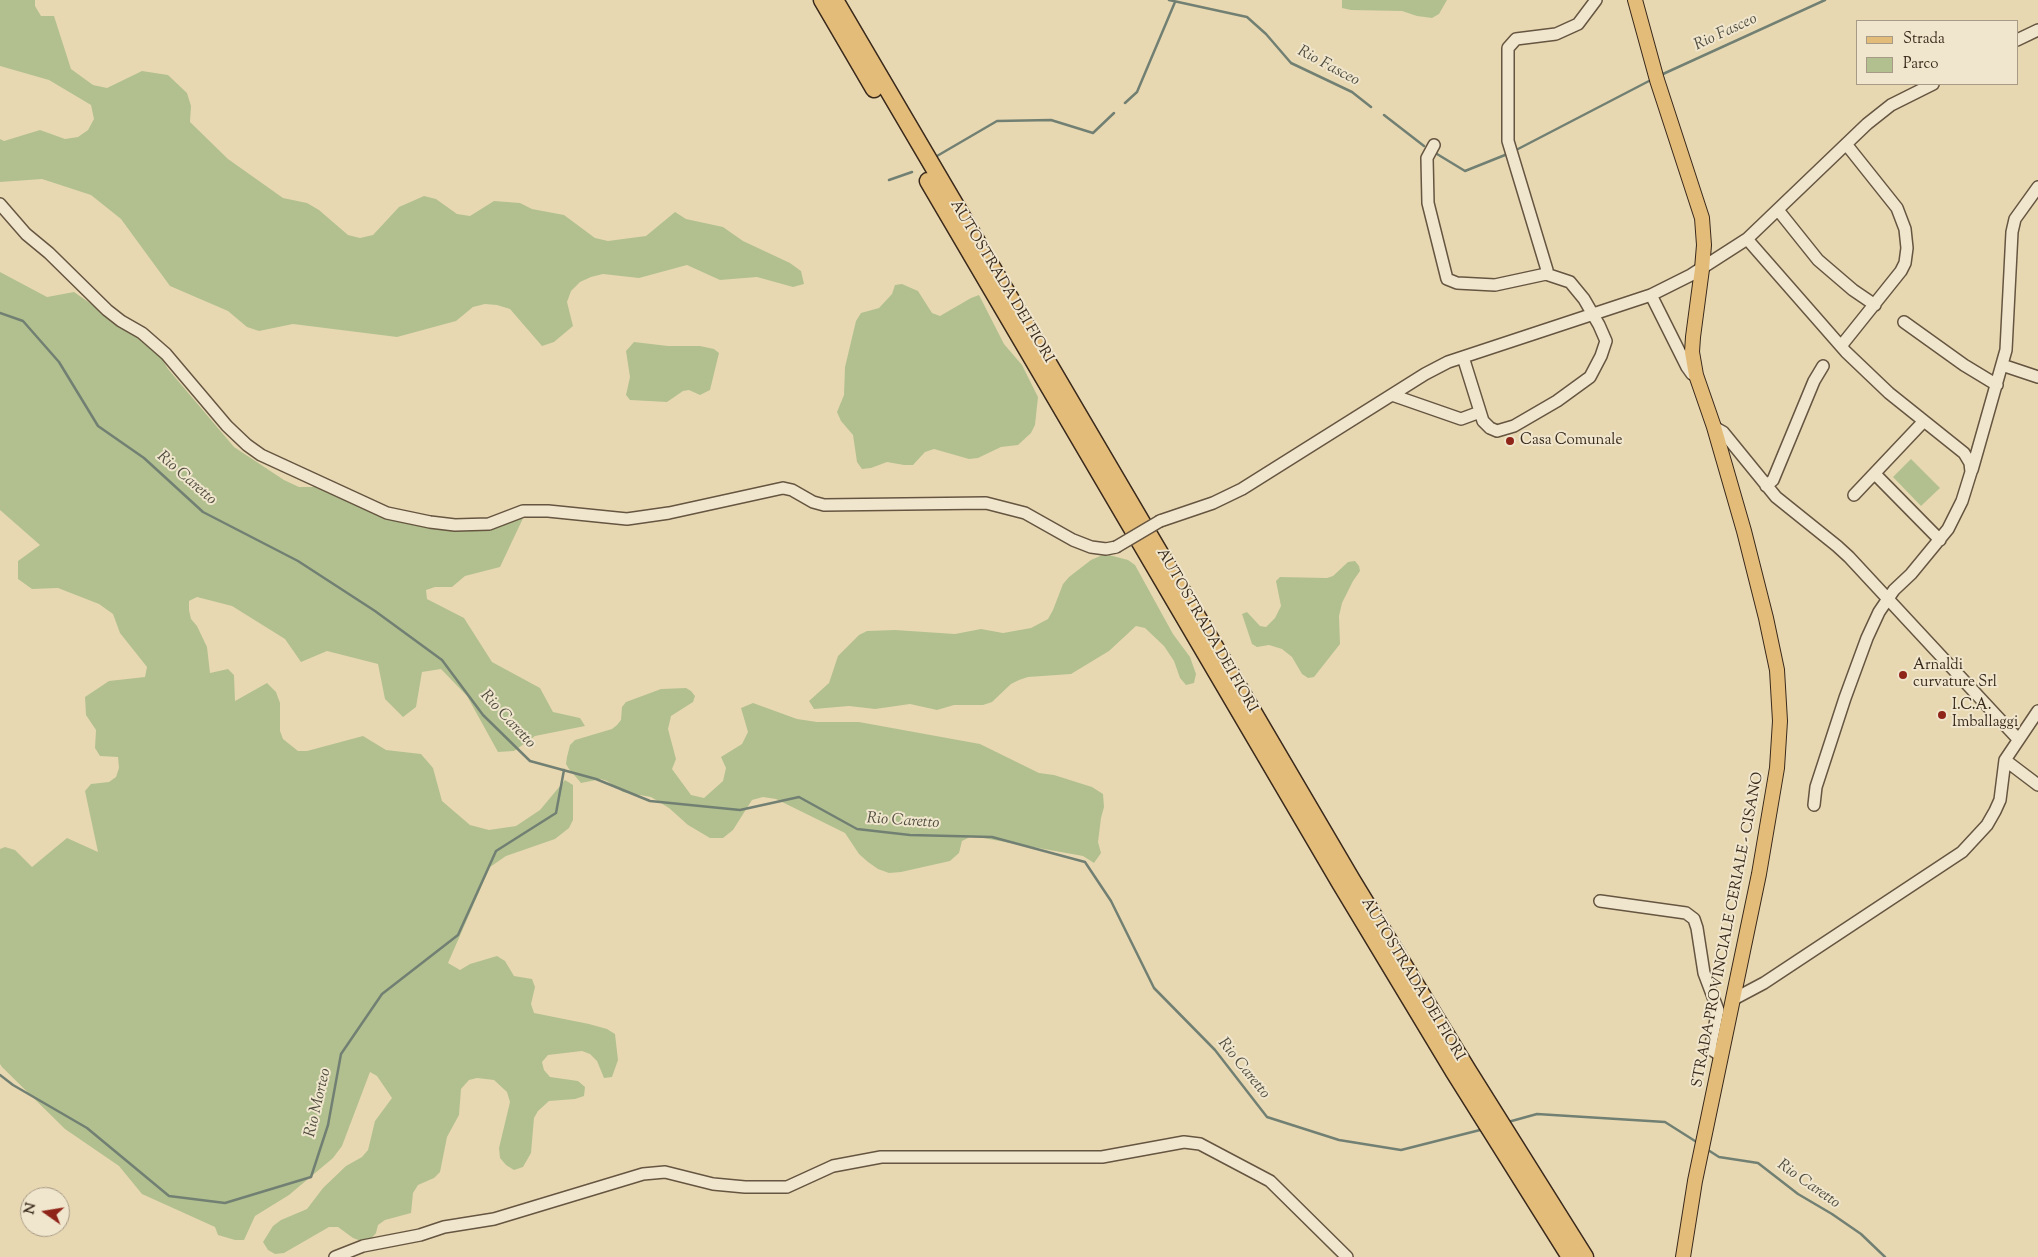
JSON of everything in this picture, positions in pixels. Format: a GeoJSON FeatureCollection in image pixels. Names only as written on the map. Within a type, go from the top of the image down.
{"type":"FeatureCollection","features":[{"type":"Feature","properties":{"kind":"highway","name":"AUTOSTRADA DEI FIORI"},"geometry":{"type":"LineString","coordinates":[[822,0],[1350,899],[1454,1072],[1570,1257]]}},
{"type":"Feature","properties":{"kind":"highway","name":"AUTOSTRADA DEI FIORI"},"geometry":{"type":"LineString","coordinates":[[836,0],[1352,880],[1467,1069],[1585,1257]]}},
{"type":"Feature","properties":{"kind":"main road","name":"STRADA PROVINCIALE CERIALE - CISANO"},"geometry":{"type":"LineString","coordinates":[[1635,0],[1657,80],[1702,218],[1704,245],[1692,352],[1696,375],[1714,427],[1744,531],[1766,618],[1777,670],[1780,721],[1777,768],[1767,830],[1695,1181],[1683,1257]]}},
{"type":"Feature","properties":{"kind":"street"},"geometry":{"type":"LineString","coordinates":[[1546,274],[1547,270],[1508,141],[1508,48],[1516,39],[1556,34],[1578,24],[1596,0]]}},
{"type":"Feature","properties":{"kind":"street"},"geometry":{"type":"LineString","coordinates":[[2018,40],[2038,30]]}},
{"type":"Feature","properties":{"kind":"street"},"geometry":{"type":"LineString","coordinates":[[0,204],[26,234],[49,253],[107,310],[121,321],[142,332],[166,354],[227,426],[247,445],[261,455],[387,513],[455,525],[489,524],[523,510],[627,519],[668,513],[783,488],[792,490],[813,502],[824,505],[986,503],[1025,513],[1073,540],[1091,547],[1106,549],[1116,547],[1160,521],[1213,504],[1242,489],[1435,368],[1652,295],[1702,269],[1747,238],[1867,124],[1892,105],[1931,85]]}},
{"type":"Feature","properties":{"kind":"street"},"geometry":{"type":"LineString","coordinates":[[1841,346],[1893,284],[1905,263],[1906,248],[1905,229],[1897,208],[1846,144]]}},
{"type":"Feature","properties":{"kind":"street"},"geometry":{"type":"LineString","coordinates":[[1434,145],[1427,158],[1428,203],[1447,278],[1457,283],[1495,285],[1546,274],[1570,282],[1584,299],[1606,341],[1602,356],[1590,377],[1557,401],[1514,426],[1496,431],[1483,422],[1463,358]]}},
{"type":"Feature","properties":{"kind":"street"},"geometry":{"type":"LineString","coordinates":[[1814,805],[1816,787],[1845,698],[1867,638],[1879,612],[1894,590],[1911,574],[1940,540],[1948,529],[1962,501],[2002,365],[2007,333],[2012,232],[2015,219],[2038,187]]}},
{"type":"Feature","properties":{"kind":"street"},"geometry":{"type":"LineString","coordinates":[[1778,210],[1818,260],[1853,290],[1875,305]]}},
{"type":"Feature","properties":{"kind":"street"},"geometry":{"type":"LineString","coordinates":[[1747,238],[1841,346],[1880,385],[1964,453],[1970,463],[1971,472]]}},
{"type":"Feature","properties":{"kind":"street"},"geometry":{"type":"LineString","coordinates":[[1652,295],[1687,367],[1692,374],[1696,375]]}},
{"type":"Feature","properties":{"kind":"street"},"geometry":{"type":"LineString","coordinates":[[1904,322],[1964,365],[1997,385]]}},
{"type":"Feature","properties":{"kind":"street"},"geometry":{"type":"LineString","coordinates":[[2002,365],[2038,378]]}},
{"type":"Feature","properties":{"kind":"street"},"geometry":{"type":"LineString","coordinates":[[1766,486],[1773,480],[1814,381],[1824,366]]}},
{"type":"Feature","properties":{"kind":"street"},"geometry":{"type":"LineString","coordinates":[[1392,395],[1462,419],[1480,412]]}},
{"type":"Feature","properties":{"kind":"street"},"geometry":{"type":"LineString","coordinates":[[1854,495],[1924,421]]}},
{"type":"Feature","properties":{"kind":"street"},"geometry":{"type":"LineString","coordinates":[[1714,427],[1723,432],[1776,497],[1838,546],[2018,739]]}},
{"type":"Feature","properties":{"kind":"street"},"geometry":{"type":"LineString","coordinates":[[1875,474],[1940,540]]}},
{"type":"Feature","properties":{"kind":"street"},"geometry":{"type":"LineString","coordinates":[[1732,1000],[1764,983],[1962,852],[1987,825],[1995,811],[2000,800],[2005,760],[2038,711]]}},
{"type":"Feature","properties":{"kind":"street"},"geometry":{"type":"LineString","coordinates":[[2005,760],[2038,785]]}},
{"type":"Feature","properties":{"kind":"street"},"geometry":{"type":"LineString","coordinates":[[1600,901],[1686,913],[1694,918],[1704,973],[1718,1010],[1711,1044],[1712,1050],[1721,1056]]}},
{"type":"Feature","properties":{"kind":"street"},"geometry":{"type":"LineString","coordinates":[[335,1257],[363,1246],[420,1235],[444,1227],[494,1219],[643,1174],[665,1172],[729,1186],[787,1187],[834,1166],[881,1157],[1102,1157],[1184,1142],[1200,1144],[1270,1181],[1347,1257]]}},
{"type":"Feature","properties":{"kind":"green space"},"geometry":{"type":"Polygon","coordinates":[[[0,0],[35,0],[35,6],[41,16],[54,16],[71,69],[93,85],[107,88],[142,71],[168,75],[187,93],[191,106],[190,122],[228,159],[283,198],[307,203],[319,210],[348,235],[360,238],[373,235],[399,207],[424,196],[436,199],[457,214],[470,216],[494,201],[520,203],[532,209],[564,215],[595,238],[608,241],[646,236],[675,212],[686,219],[723,227],[743,241],[790,263],[801,271],[804,284],[793,287],[757,277],[720,280],[687,265],[639,278],[603,274],[580,282],[571,291],[567,302],[573,326],[554,342],[542,346],[510,309],[485,304],[473,307],[456,321],[397,337],[293,324],[259,331],[247,327],[228,311],[170,286],[121,219],[91,195],[42,179],[0,182],[0,139],[4,141],[40,130],[65,139],[78,137],[88,130],[94,119],[91,105],[49,80],[0,66],[0,0]]]}},
{"type":"Feature","properties":{"kind":"green space"},"geometry":{"type":"Polygon","coordinates":[[[1342,0],[1447,0],[1439,14],[1432,18],[1402,11],[1351,10],[1342,8],[1342,0]]]}},
{"type":"Feature","properties":{"kind":"green space"},"geometry":{"type":"Polygon","coordinates":[[[0,272],[47,297],[74,292],[155,348],[168,369],[234,447],[284,480],[299,487],[317,487],[344,497],[378,515],[455,531],[496,527],[525,514],[500,567],[465,576],[452,587],[435,587],[426,590],[427,599],[464,618],[492,662],[540,688],[553,712],[580,718],[585,726],[535,736],[514,751],[498,752],[467,696],[441,669],[422,672],[416,707],[403,717],[385,699],[378,664],[327,651],[301,662],[285,639],[232,606],[197,597],[189,601],[191,619],[197,626],[207,647],[210,673],[228,669],[234,675],[235,701],[267,683],[276,692],[280,703],[280,731],[283,739],[298,751],[307,751],[363,736],[386,750],[421,754],[433,768],[442,801],[470,825],[489,830],[516,826],[540,810],[565,780],[573,785],[573,820],[569,828],[555,839],[506,856],[490,867],[448,963],[460,970],[470,964],[497,956],[505,961],[514,976],[532,979],[535,987],[531,1004],[534,1013],[589,1024],[607,1029],[615,1034],[618,1060],[612,1077],[604,1078],[597,1061],[590,1054],[582,1051],[548,1055],[542,1062],[544,1070],[550,1077],[578,1081],[585,1087],[584,1096],[575,1099],[549,1101],[538,1111],[534,1118],[531,1153],[523,1167],[514,1170],[500,1158],[499,1148],[510,1102],[507,1092],[494,1080],[477,1078],[469,1080],[461,1089],[459,1115],[447,1137],[440,1172],[434,1178],[418,1185],[413,1193],[411,1213],[385,1220],[378,1225],[376,1233],[370,1240],[361,1241],[353,1238],[338,1227],[329,1227],[284,1253],[275,1254],[268,1250],[263,1242],[273,1226],[281,1220],[307,1209],[323,1188],[346,1166],[362,1157],[368,1150],[375,1121],[392,1098],[377,1076],[370,1072],[342,1146],[333,1158],[289,1195],[255,1216],[244,1240],[235,1240],[218,1235],[215,1227],[142,1194],[119,1166],[65,1129],[0,1064],[0,849],[5,847],[15,850],[32,867],[67,838],[98,852],[85,791],[91,784],[109,782],[116,777],[119,768],[118,757],[100,756],[95,748],[96,730],[86,715],[85,697],[109,681],[145,677],[147,667],[120,633],[113,614],[99,604],[58,588],[32,589],[18,579],[18,561],[40,545],[0,510],[0,272]]]}},
{"type":"Feature","properties":{"kind":"green space"},"geometry":{"type":"Polygon","coordinates":[[[902,284],[918,291],[932,313],[940,316],[979,295],[1004,344],[1022,365],[1038,397],[1035,425],[1031,433],[1018,445],[1001,447],[978,458],[969,459],[934,449],[925,452],[913,465],[887,462],[862,469],[857,462],[853,435],[841,421],[837,412],[844,395],[845,367],[856,321],[861,313],[879,308],[892,294],[895,285],[902,284]]]}},
{"type":"Feature","properties":{"kind":"green space"},"geometry":{"type":"Polygon","coordinates":[[[634,342],[668,346],[700,346],[714,349],[719,353],[710,390],[700,395],[689,390],[683,391],[667,402],[630,400],[626,395],[630,377],[626,351],[634,342]]]}},
{"type":"Feature","properties":{"kind":"green space"},"geometry":{"type":"Polygon","coordinates":[[[1911,459],[1940,488],[1921,506],[1893,477],[1911,459]]]}},
{"type":"Feature","properties":{"kind":"green space"},"geometry":{"type":"Polygon","coordinates":[[[1109,555],[1128,560],[1135,565],[1173,634],[1190,657],[1196,674],[1194,683],[1186,685],[1180,678],[1174,661],[1164,646],[1145,628],[1136,626],[1109,651],[1071,674],[1028,677],[1019,680],[1011,684],[992,702],[983,705],[954,705],[937,710],[910,704],[875,709],[849,706],[814,709],[809,701],[829,683],[838,656],[859,635],[867,631],[895,630],[955,634],[981,629],[1003,633],[1031,628],[1048,619],[1063,584],[1069,577],[1091,560],[1109,555]]]}},
{"type":"Feature","properties":{"kind":"green space"},"geometry":{"type":"Polygon","coordinates":[[[1355,561],[1360,571],[1342,603],[1339,616],[1340,644],[1314,677],[1308,678],[1302,674],[1292,657],[1282,649],[1269,645],[1257,647],[1252,644],[1242,614],[1247,612],[1260,626],[1266,627],[1275,618],[1281,606],[1276,581],[1280,577],[1327,578],[1333,576],[1348,562],[1355,561]]]}},
{"type":"Feature","properties":{"kind":"green space"},"geometry":{"type":"Polygon","coordinates":[[[686,688],[695,696],[693,702],[671,716],[668,729],[676,759],[672,769],[691,795],[704,798],[723,781],[726,768],[721,757],[742,744],[748,732],[741,708],[753,703],[797,719],[817,722],[859,722],[980,744],[1039,773],[1054,775],[1092,787],[1103,794],[1104,807],[1098,842],[1101,853],[1094,863],[1083,856],[972,836],[962,841],[959,853],[950,861],[889,873],[878,869],[859,854],[845,833],[776,799],[763,797],[752,800],[733,830],[723,838],[710,838],[688,825],[669,808],[651,797],[623,792],[601,779],[581,783],[569,769],[566,764],[570,745],[575,740],[612,729],[621,720],[622,707],[626,702],[661,689],[686,688]]]}},
{"type":"Feature","properties":{"kind":"waterway","name":"Rio Fasceo"},"geometry":{"type":"LineString","coordinates":[[1169,0],[1247,17],[1266,34],[1291,63],[1352,92],[1371,107]]}},
{"type":"Feature","properties":{"kind":"waterway","name":"Rio Fasceo"},"geometry":{"type":"LineString","coordinates":[[1663,74],[1825,0]]}},
{"type":"Feature","properties":{"kind":"waterway"},"geometry":{"type":"LineString","coordinates":[[1125,103],[1137,92],[1175,2]]}},
{"type":"Feature","properties":{"kind":"waterway","name":"Rio Fasceo"},"geometry":{"type":"LineString","coordinates":[[1518,149],[1649,81]]}},
{"type":"Feature","properties":{"kind":"waterway"},"geometry":{"type":"LineString","coordinates":[[937,156],[997,121],[1051,120],[1093,133],[1114,113]]}},
{"type":"Feature","properties":{"kind":"waterway","name":"Rio Fasceo"},"geometry":{"type":"LineString","coordinates":[[1384,115],[1424,146]]}},
{"type":"Feature","properties":{"kind":"waterway","name":"Rio Fasceo"},"geometry":{"type":"LineString","coordinates":[[1437,154],[1465,171],[1505,155]]}},
{"type":"Feature","properties":{"kind":"waterway"},"geometry":{"type":"LineString","coordinates":[[889,180],[912,172]]}},
{"type":"Feature","properties":{"kind":"waterway","name":"Rio Caretto"},"geometry":{"type":"LineString","coordinates":[[0,313],[23,321],[59,362],[98,426],[144,458],[203,512],[298,561],[375,611],[442,660],[483,715],[530,761],[596,779],[650,801],[740,810],[799,797],[857,829],[910,835],[992,837],[1085,862],[1111,901],[1154,988],[1215,1050],[1267,1117],[1339,1140],[1401,1150],[1484,1129]]}},
{"type":"Feature","properties":{"kind":"waterway","name":"Rio Morteo"},"geometry":{"type":"LineString","coordinates":[[0,1075],[13,1085],[87,1128],[169,1196],[225,1203],[311,1177],[328,1125],[341,1054],[382,994],[458,935],[496,851],[556,813],[564,770]]}},
{"type":"Feature","properties":{"kind":"waterway","name":"Rio Caretto"},"geometry":{"type":"LineString","coordinates":[[1508,1122],[1537,1114],[1665,1122],[1695,1141]]}},
{"type":"Feature","properties":{"kind":"waterway","name":"Rio Caretto"},"geometry":{"type":"LineString","coordinates":[[1708,1150],[1719,1157],[1758,1163],[1798,1194],[1861,1234],[1885,1257]]}},
{"type":"Feature","properties":{"kind":"place","name":"Casa Comunale"},"geometry":{"type":"Point","coordinates":[1510,441]}},
{"type":"Feature","properties":{"kind":"place","name":"Arnaldi curvature Srl"},"geometry":{"type":"Point","coordinates":[1903,675]}},
{"type":"Feature","properties":{"kind":"place","name":"I.C.A. Imballaggi"},"geometry":{"type":"Point","coordinates":[1942,715]}}]}
